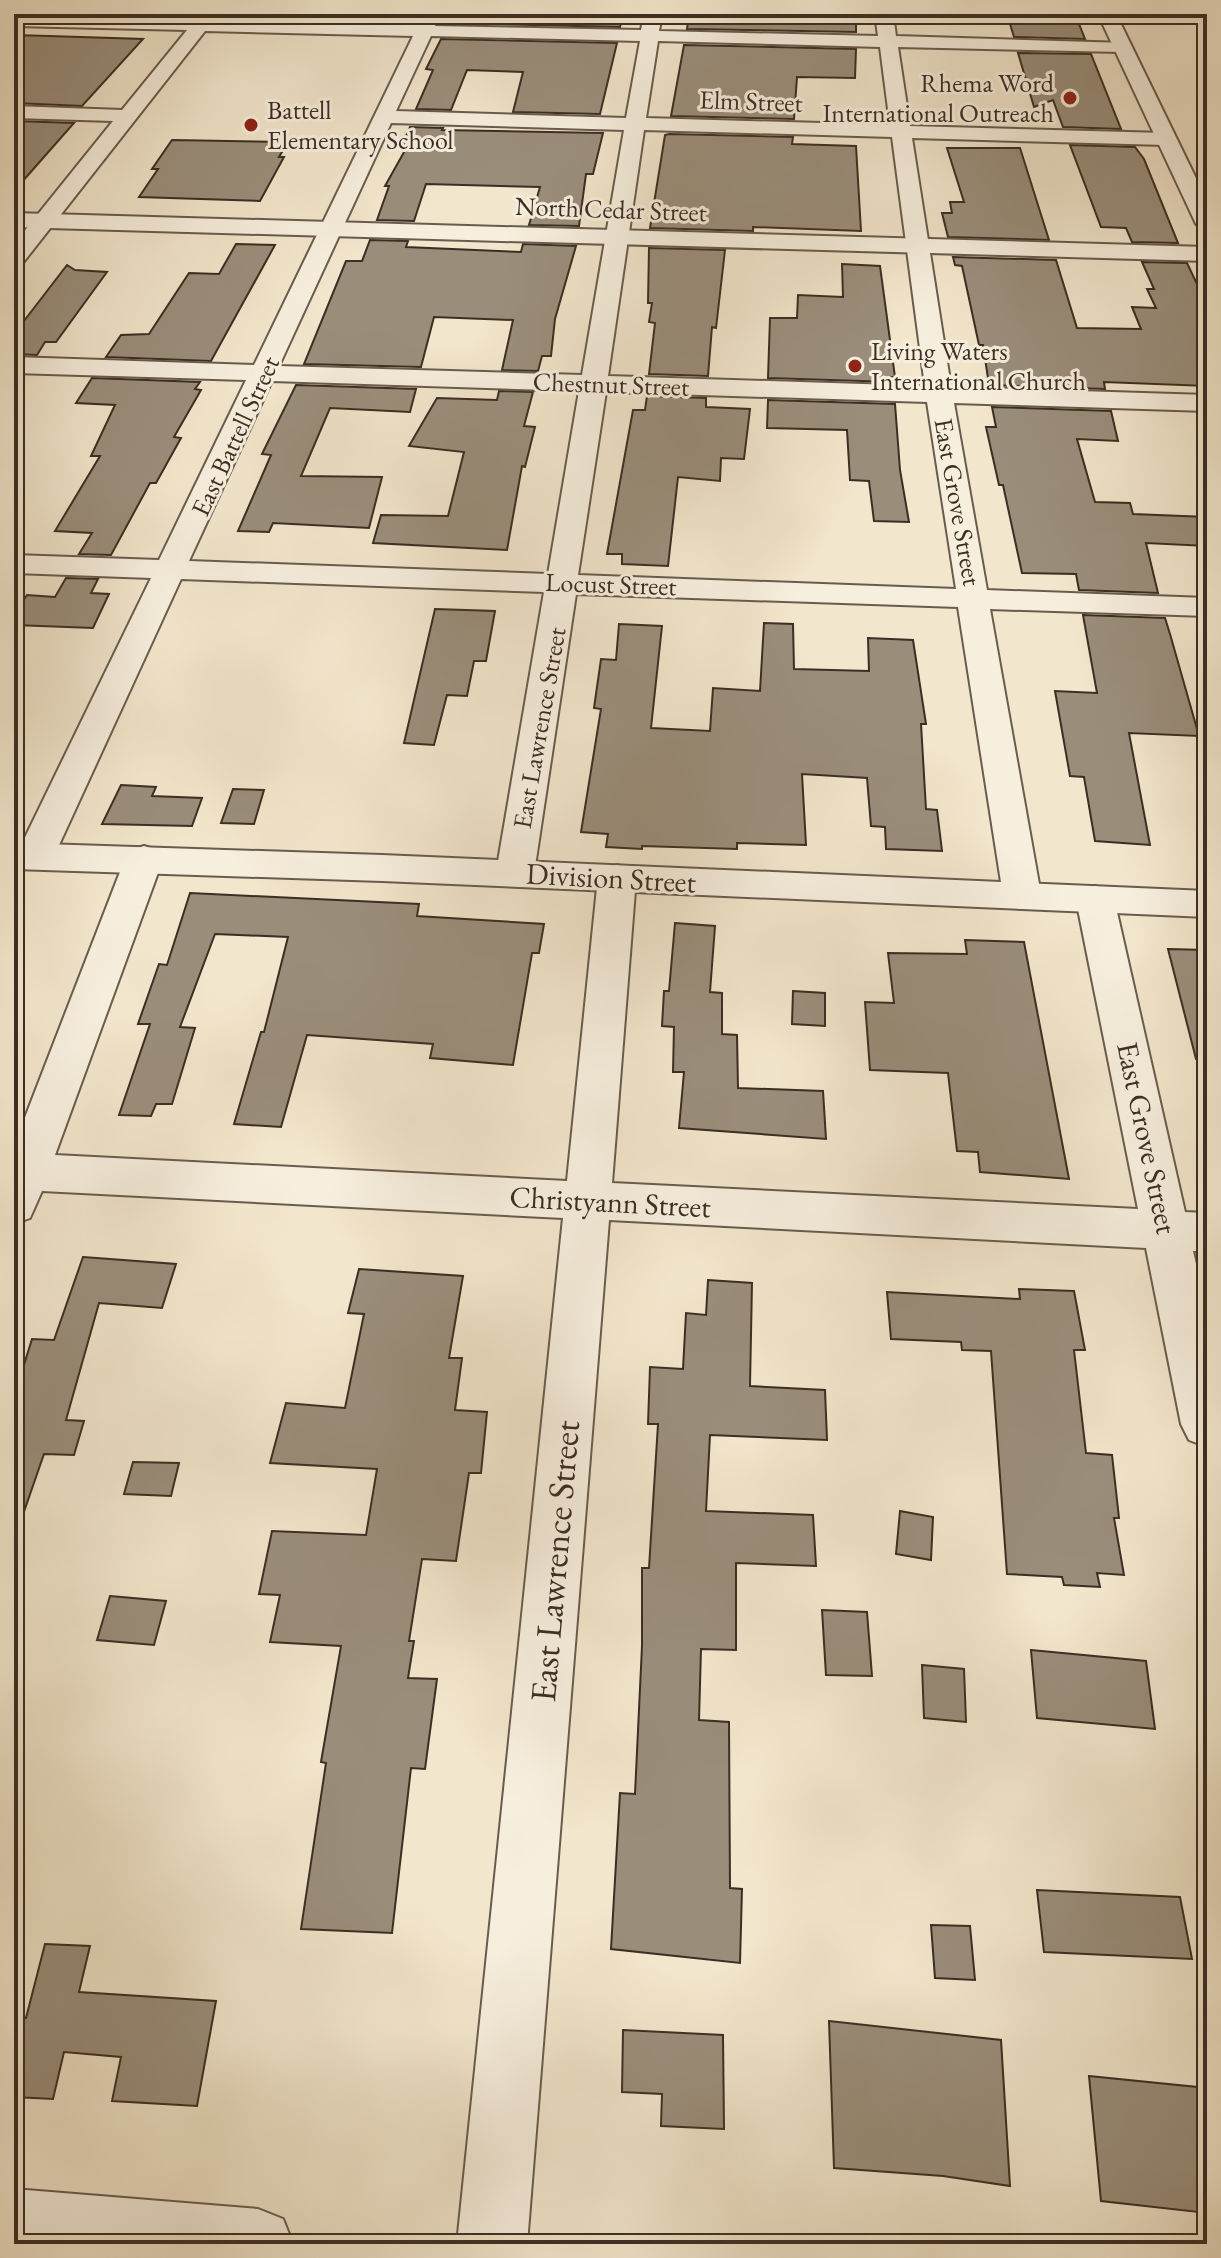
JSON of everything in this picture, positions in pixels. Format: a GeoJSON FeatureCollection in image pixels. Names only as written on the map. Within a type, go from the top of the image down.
{"type":"FeatureCollection","features":[{"type":"Feature","properties":{"kind":"street","name":"East Grove Street"},"geometry":{"type":"LineString","coordinates":[[884,14],[939,395],[1022,895]]}},
{"type":"Feature","properties":{"kind":"street"},"geometry":{"type":"LineString","coordinates":[[1107,14],[1207,224]]}},
{"type":"Feature","properties":{"kind":"street"},"geometry":{"type":"LineString","coordinates":[[14,21],[205,19],[651,25],[888,42],[1121,47]]}},
{"type":"Feature","properties":{"kind":"street"},"geometry":{"type":"LineString","coordinates":[[14,259],[205,19]]}},
{"type":"Feature","properties":{"kind":"street","name":"East Battell Street"},"geometry":{"type":"LineString","coordinates":[[25,856],[172,569],[428,22]]}},
{"type":"Feature","properties":{"kind":"street","name":"East Lawrence Street"},"geometry":{"type":"LineString","coordinates":[[515,873],[651,25]]}},
{"type":"Feature","properties":{"kind":"street"},"geometry":{"type":"LineString","coordinates":[[14,112],[127,116]]}},
{"type":"Feature","properties":{"kind":"street","name":"Elm Street"},"geometry":{"type":"LineString","coordinates":[[383,117],[1165,139]]}},
{"type":"Feature","properties":{"kind":"street","name":"North Cedar Street"},"geometry":{"type":"LineString","coordinates":[[14,220],[1207,254]]}},
{"type":"Feature","properties":{"kind":"street","name":"Chestnut Street"},"geometry":{"type":"LineString","coordinates":[[14,365],[1207,403]]}},
{"type":"Feature","properties":{"kind":"street","name":"Locust Street"},"geometry":{"type":"LineString","coordinates":[[14,564],[1207,607]]}},
{"type":"Feature","properties":{"kind":"street","name":"Division Street"},"geometry":{"type":"LineString","coordinates":[[25,856],[515,873],[1207,904]]}},
{"type":"Feature","properties":{"kind":"street"},"geometry":{"type":"LineString","coordinates":[[19,1182],[144,859]]}},
{"type":"Feature","properties":{"kind":"street","name":"East Lawrence Street"},"geometry":{"type":"LineString","coordinates":[[492,2244],[617,878]]}},
{"type":"Feature","properties":{"kind":"street","name":"East Grove Street"},"geometry":{"type":"LineString","coordinates":[[1095,899],[1187,1231],[1207,1424]]}},
{"type":"Feature","properties":{"kind":"street","name":"Christyann Street"},"geometry":{"type":"LineString","coordinates":[[19,1182],[587,1201],[1187,1231]]}},
{"type":"Feature","properties":{"kind":"street"},"geometry":{"type":"LineString","coordinates":[[14,2224],[258,2244]]}},
{"type":"Feature","properties":{"kind":"building"},"geometry":{"type":"Polygon","coordinates":[[[1007,14],[1075,14],[1085,39],[1014,37],[1007,14]]]}},
{"type":"Feature","properties":{"kind":"building"},"geometry":{"type":"Polygon","coordinates":[[[453,15],[622,19],[620,27],[449,23],[453,15]]]}},
{"type":"Feature","properties":{"kind":"building"},"geometry":{"type":"Polygon","coordinates":[[[799,15],[856,16],[856,32],[687,29],[688,22],[799,23],[799,15]]]}},
{"type":"Feature","properties":{"kind":"building"},"geometry":{"type":"Polygon","coordinates":[[[14,35],[143,39],[82,106],[14,103],[14,35]]]}},
{"type":"Feature","properties":{"kind":"building"},"geometry":{"type":"Polygon","coordinates":[[[441,39],[617,43],[600,114],[513,112],[523,72],[467,70],[451,110],[416,109],[433,70],[426,69],[441,39]]]}},
{"type":"Feature","properties":{"kind":"building"},"geometry":{"type":"Polygon","coordinates":[[[684,45],[856,49],[855,78],[797,77],[794,119],[671,116],[684,45]]]}},
{"type":"Feature","properties":{"kind":"building","name":"Rhema Word International Outreach"},"geometry":{"type":"Polygon","coordinates":[[[1018,53],[1091,54],[1121,129],[1063,127],[1053,100],[1034,107],[1018,53]]]}},
{"type":"Feature","properties":{"kind":"building"},"geometry":{"type":"Polygon","coordinates":[[[14,121],[74,123],[14,191],[14,121]]]}},
{"type":"Feature","properties":{"kind":"building"},"geometry":{"type":"Polygon","coordinates":[[[410,127],[603,133],[593,174],[586,174],[579,226],[529,225],[540,187],[426,184],[414,221],[377,220],[389,186],[385,186],[408,145],[402,145],[410,127]]]}},
{"type":"Feature","properties":{"kind":"building"},"geometry":{"type":"Polygon","coordinates":[[[665,135],[793,137],[792,144],[856,146],[861,231],[753,227],[753,231],[650,228],[665,135]]]}},
{"type":"Feature","properties":{"kind":"building"},"geometry":{"type":"Polygon","coordinates":[[[172,140],[288,142],[279,157],[284,157],[260,201],[139,197],[158,169],[152,169],[172,140]]]}},
{"type":"Feature","properties":{"kind":"building"},"geometry":{"type":"Polygon","coordinates":[[[1070,145],[1135,147],[1144,159],[1178,243],[1132,242],[1126,228],[1101,227],[1070,145]]]}},
{"type":"Feature","properties":{"kind":"building"},"geometry":{"type":"Polygon","coordinates":[[[947,148],[1020,148],[1049,240],[948,237],[942,213],[952,213],[950,202],[964,202],[947,148]]]}},
{"type":"Feature","properties":{"kind":"building"},"geometry":{"type":"Polygon","coordinates":[[[370,240],[408,241],[406,247],[521,252],[523,244],[576,246],[555,319],[551,356],[542,356],[538,371],[502,370],[513,320],[434,317],[421,367],[304,364],[346,261],[362,261],[370,240]]]}},
{"type":"Feature","properties":{"kind":"building"},"geometry":{"type":"Polygon","coordinates":[[[236,244],[275,245],[211,361],[106,357],[121,335],[149,334],[189,273],[219,274],[236,244]]]}},
{"type":"Feature","properties":{"kind":"building"},"geometry":{"type":"Polygon","coordinates":[[[649,248],[725,250],[716,328],[712,327],[708,376],[649,374],[655,323],[649,322],[652,303],[648,303],[649,248]]]}},
{"type":"Feature","properties":{"kind":"building"},"geometry":{"type":"Polygon","coordinates":[[[953,257],[1056,260],[1077,328],[1141,329],[1132,307],[1156,308],[1147,289],[1154,289],[1142,262],[1187,263],[1207,305],[1207,386],[1104,382],[1105,389],[989,385],[983,345],[979,345],[962,266],[955,265],[953,257]]]}},
{"type":"Feature","properties":{"kind":"building"},"geometry":{"type":"Polygon","coordinates":[[[842,264],[880,266],[895,377],[891,377],[892,382],[768,378],[770,318],[797,318],[798,295],[843,297],[842,264]]]}},
{"type":"Feature","properties":{"kind":"building"},"geometry":{"type":"Polygon","coordinates":[[[67,265],[75,270],[107,272],[56,342],[45,342],[37,355],[14,354],[14,334],[67,265]]]}},
{"type":"Feature","properties":{"kind":"building"},"geometry":{"type":"Polygon","coordinates":[[[92,378],[200,382],[195,389],[201,390],[174,437],[181,438],[156,483],[150,483],[111,555],[79,554],[92,533],[55,531],[100,456],[91,456],[115,405],[76,403],[92,378]]]}},
{"type":"Feature","properties":{"kind":"building"},"geometry":{"type":"Polygon","coordinates":[[[296,385],[416,389],[410,412],[330,408],[301,476],[382,477],[369,528],[273,523],[269,532],[238,531],[271,455],[262,454],[296,385]]]}},
{"type":"Feature","properties":{"kind":"building"},"geometry":{"type":"Polygon","coordinates":[[[499,391],[533,392],[524,426],[535,427],[525,467],[522,466],[507,550],[373,543],[381,515],[448,516],[464,452],[409,446],[437,398],[497,400],[499,391]]]}},
{"type":"Feature","properties":{"kind":"building"},"geometry":{"type":"Polygon","coordinates":[[[647,396],[706,398],[706,407],[750,409],[744,459],[721,458],[720,481],[678,477],[668,566],[622,564],[622,554],[607,554],[633,410],[645,410],[647,396]]]}},
{"type":"Feature","properties":{"kind":"building"},"geometry":{"type":"Polygon","coordinates":[[[768,400],[895,404],[900,470],[909,522],[874,521],[869,481],[850,480],[847,430],[767,428],[768,400]]]}},
{"type":"Feature","properties":{"kind":"building"},"geometry":{"type":"Polygon","coordinates":[[[992,407],[1111,411],[1118,441],[1077,439],[1095,502],[1130,503],[1133,514],[1207,517],[1207,546],[1146,543],[1158,593],[1079,590],[1076,574],[1022,573],[1003,485],[999,485],[986,427],[996,427],[992,407]]]}},
{"type":"Feature","properties":{"kind":"building"},"geometry":{"type":"Polygon","coordinates":[[[66,578],[98,579],[91,593],[109,594],[93,628],[14,625],[14,615],[27,595],[55,597],[66,578]]]}},
{"type":"Feature","properties":{"kind":"building"},"geometry":{"type":"Polygon","coordinates":[[[435,609],[495,611],[486,661],[474,661],[467,696],[447,695],[434,745],[404,743],[435,609]]]}},
{"type":"Feature","properties":{"kind":"building"},"geometry":{"type":"Polygon","coordinates":[[[1083,615],[1165,618],[1170,634],[1199,736],[1129,733],[1150,845],[1095,841],[1084,777],[1070,776],[1055,691],[1097,693],[1083,615]]]}},
{"type":"Feature","properties":{"kind":"building"},"geometry":{"type":"Polygon","coordinates":[[[764,623],[793,624],[794,669],[869,671],[868,638],[913,640],[926,724],[921,724],[926,809],[937,810],[942,851],[886,849],[885,827],[871,826],[867,778],[802,774],[806,845],[737,843],[737,849],[606,847],[608,834],[581,832],[601,709],[594,708],[601,659],[616,660],[619,624],[662,626],[651,728],[710,731],[713,688],[760,691],[764,623]]]}},
{"type":"Feature","properties":{"kind":"building"},"geometry":{"type":"Polygon","coordinates":[[[121,785],[156,787],[152,796],[202,798],[192,826],[102,824],[121,785]]]}},
{"type":"Feature","properties":{"kind":"building"},"geometry":{"type":"Polygon","coordinates":[[[233,789],[264,790],[254,824],[221,823],[233,789]]]}},
{"type":"Feature","properties":{"kind":"building"},"geometry":{"type":"Polygon","coordinates":[[[190,893],[419,904],[417,916],[544,924],[539,953],[532,953],[513,1065],[430,1058],[433,1044],[307,1035],[281,1127],[234,1124],[261,1032],[264,1032],[288,937],[215,934],[180,1027],[195,1028],[172,1104],[156,1104],[151,1116],[119,1115],[150,1024],[138,1024],[159,964],[167,965],[190,893]]]}},
{"type":"Feature","properties":{"kind":"building"},"geometry":{"type":"Polygon","coordinates":[[[675,923],[715,926],[710,992],[722,993],[722,1034],[737,1035],[738,1088],[823,1091],[826,1139],[679,1128],[684,1072],[673,1072],[674,1027],[662,1026],[664,991],[669,991],[675,923]]]}},
{"type":"Feature","properties":{"kind":"building"},"geometry":{"type":"Polygon","coordinates":[[[965,940],[1024,942],[1069,1179],[980,1172],[978,1152],[957,1151],[948,1073],[870,1070],[865,1002],[894,1003],[888,953],[967,954],[965,940]]]}},
{"type":"Feature","properties":{"kind":"building"},"geometry":{"type":"Polygon","coordinates":[[[1168,949],[1207,950],[1207,1058],[1196,1059],[1168,949]]]}},
{"type":"Feature","properties":{"kind":"building"},"geometry":{"type":"Polygon","coordinates":[[[793,991],[825,993],[825,1026],[792,1024],[793,991]]]}},
{"type":"Feature","properties":{"kind":"building"},"geometry":{"type":"Polygon","coordinates":[[[83,1257],[176,1264],[162,1308],[99,1303],[66,1420],[84,1421],[74,1455],[44,1454],[19,1526],[14,1525],[14,1397],[32,1339],[54,1340],[83,1257]]]}},
{"type":"Feature","properties":{"kind":"building"},"geometry":{"type":"Polygon","coordinates":[[[359,1269],[463,1276],[449,1358],[462,1358],[455,1410],[487,1412],[481,1473],[469,1473],[456,1561],[422,1559],[409,1641],[414,1641],[408,1678],[437,1679],[425,1769],[411,1768],[392,1933],[301,1929],[326,1763],[321,1762],[341,1646],[270,1642],[280,1595],[259,1594],[272,1531],[366,1535],[377,1469],[270,1463],[286,1403],[345,1408],[364,1314],[348,1313],[359,1269]]]}},
{"type":"Feature","properties":{"kind":"building"},"geometry":{"type":"Polygon","coordinates":[[[708,1280],[752,1283],[750,1386],[825,1390],[827,1440],[710,1435],[706,1511],[813,1515],[816,1566],[736,1563],[736,1650],[701,1649],[699,1720],[729,1722],[730,1888],[742,1889],[740,1963],[611,1949],[620,1793],[635,1794],[642,1646],[642,1568],[649,1568],[658,1424],[648,1424],[650,1367],[683,1369],[686,1313],[706,1315],[708,1280]]]}},
{"type":"Feature","properties":{"kind":"building"},"geometry":{"type":"Polygon","coordinates":[[[1019,1289],[1074,1291],[1085,1350],[1074,1350],[1086,1453],[1112,1455],[1119,1518],[1114,1518],[1124,1575],[1097,1573],[1100,1587],[1064,1585],[1062,1577],[1007,1574],[991,1351],[962,1350],[961,1342],[891,1339],[887,1292],[1020,1299],[1019,1289]]]}},
{"type":"Feature","properties":{"kind":"building"},"geometry":{"type":"Polygon","coordinates":[[[133,1462],[179,1463],[171,1496],[124,1494],[133,1462]]]}},
{"type":"Feature","properties":{"kind":"building"},"geometry":{"type":"Polygon","coordinates":[[[900,1511],[933,1517],[931,1560],[896,1554],[900,1511]]]}},
{"type":"Feature","properties":{"kind":"building"},"geometry":{"type":"Polygon","coordinates":[[[110,1596],[166,1601],[154,1645],[97,1640],[110,1596]]]}},
{"type":"Feature","properties":{"kind":"building"},"geometry":{"type":"Polygon","coordinates":[[[822,1610],[867,1612],[872,1676],[826,1675],[822,1610]]]}},
{"type":"Feature","properties":{"kind":"building"},"geometry":{"type":"Polygon","coordinates":[[[1031,1650],[1146,1661],[1155,1729],[1037,1718],[1031,1650]]]}},
{"type":"Feature","properties":{"kind":"building"},"geometry":{"type":"Polygon","coordinates":[[[922,1665],[964,1669],[966,1722],[924,1718],[922,1665]]]}},
{"type":"Feature","properties":{"kind":"building"},"geometry":{"type":"Polygon","coordinates":[[[1037,1890],[1180,1897],[1192,1959],[1044,1952],[1037,1890]]]}},
{"type":"Feature","properties":{"kind":"building"},"geometry":{"type":"Polygon","coordinates":[[[931,1925],[970,1926],[975,1980],[935,1978],[931,1925]]]}},
{"type":"Feature","properties":{"kind":"building"},"geometry":{"type":"Polygon","coordinates":[[[45,1944],[90,1946],[79,1992],[216,2001],[197,2106],[112,2101],[121,2057],[64,2052],[53,2099],[14,2097],[14,2017],[26,2018],[45,1944]]]}},
{"type":"Feature","properties":{"kind":"building"},"geometry":{"type":"Polygon","coordinates":[[[829,2021],[1001,2040],[1010,2186],[943,2176],[834,2168],[829,2021]]]}},
{"type":"Feature","properties":{"kind":"building"},"geometry":{"type":"Polygon","coordinates":[[[623,2030],[723,2035],[724,2129],[661,2126],[662,2094],[622,2092],[623,2030]]]}},
{"type":"Feature","properties":{"kind":"building"},"geometry":{"type":"Polygon","coordinates":[[[1089,2076],[1207,2088],[1207,2213],[1101,2201],[1089,2076]]]}},
{"type":"Feature","properties":{"kind":"place","name":"Rhema Word International Outreach"},"geometry":{"type":"Point","coordinates":[1070,98]}},
{"type":"Feature","properties":{"kind":"place","name":"Battell Elementary School"},"geometry":{"type":"Point","coordinates":[251,125]}},
{"type":"Feature","properties":{"kind":"place","name":"Living Waters International Church"},"geometry":{"type":"Point","coordinates":[855,366]}}]}
